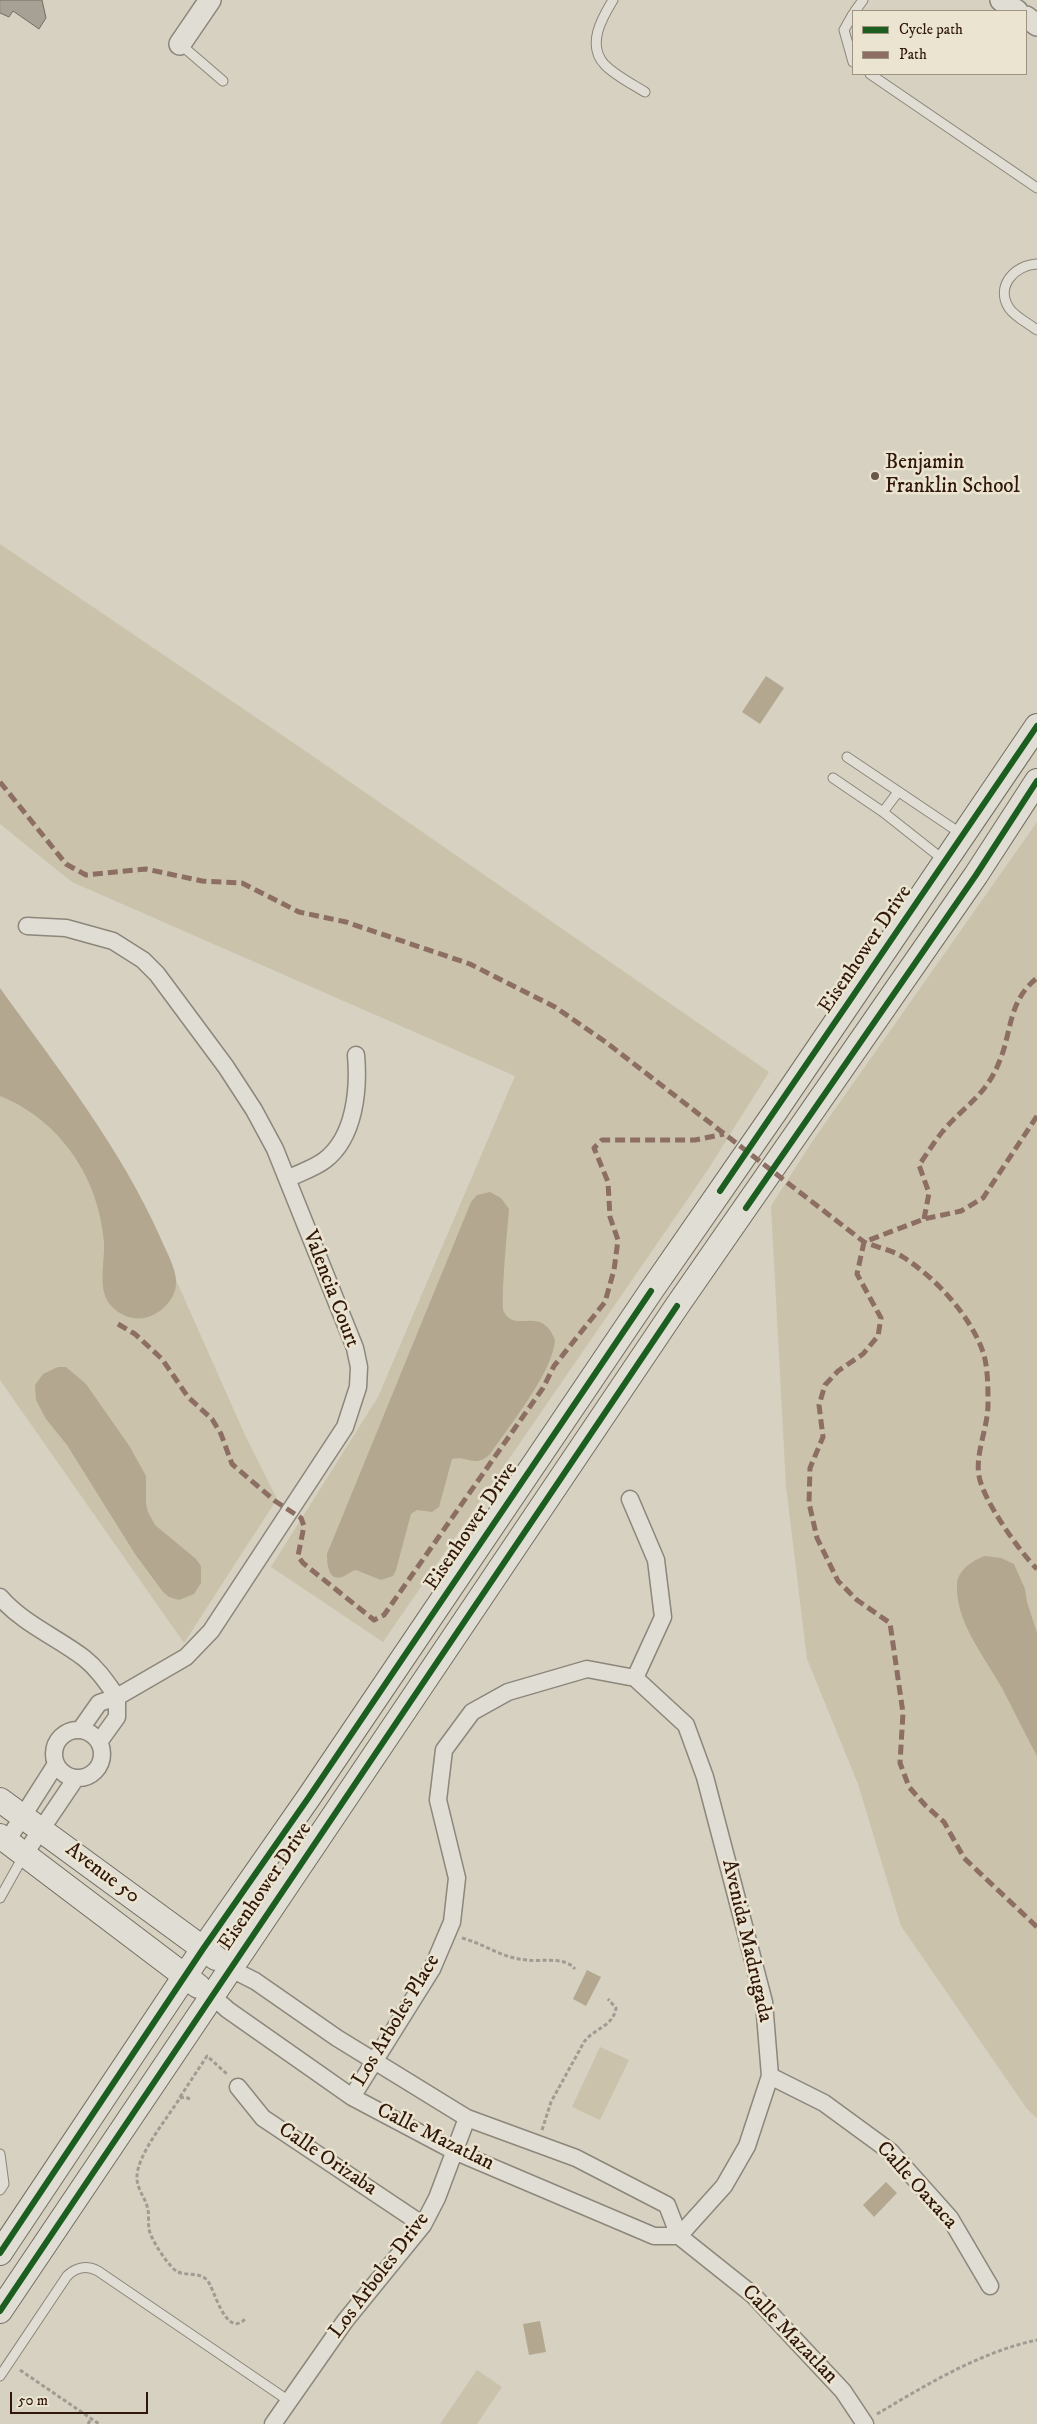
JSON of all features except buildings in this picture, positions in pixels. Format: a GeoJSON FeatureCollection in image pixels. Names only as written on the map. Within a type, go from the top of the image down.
{"type":"FeatureCollection","features":[{"type":"Feature","properties":{"kind":"main road","name":"Eisenhower Drive"},"geometry":{"type":"LineString","coordinates":[[0,2253],[203,1949],[309,1797],[1037,726]]}},
{"type":"Feature","properties":{"kind":"main road","name":"Eisenhower Drive"},"geometry":{"type":"LineString","coordinates":[[0,2311],[746,1208],[976,875],[1037,781]]}},
{"type":"Feature","properties":{"kind":"main road"},"geometry":{"type":"LineString","coordinates":[[922,953],[925,922],[970,853],[963,835]]}},
{"type":"Feature","properties":{"kind":"main road","name":"Avenue 50"},"geometry":{"type":"LineString","coordinates":[[0,1800],[231,1969]]}},
{"type":"Feature","properties":{"kind":"main road","name":"Avenue 50"},"geometry":{"type":"LineString","coordinates":[[8,1845],[212,1996]]}},
{"type":"Feature","properties":{"kind":"street"},"geometry":{"type":"LineString","coordinates":[[180,44],[210,0]]}},
{"type":"Feature","properties":{"kind":"street"},"geometry":{"type":"LineString","coordinates":[[1001,0],[1016,10]]}},
{"type":"Feature","properties":{"kind":"street","name":"Valencia Court"},"geometry":{"type":"LineString","coordinates":[[27,926],[66,928],[113,941],[143,960],[156,974],[226,1067],[250,1103],[275,1149],[355,1348],[359,1367],[358,1387],[353,1408],[345,1427],[211,1631],[186,1657],[117,1697],[99,1703],[80,1730]]}},
{"type":"Feature","properties":{"kind":"street"},"geometry":{"type":"LineString","coordinates":[[287,1179],[325,1160],[338,1147],[356,1099],[358,1078],[356,1055]]}},
{"type":"Feature","properties":{"kind":"street"},"geometry":{"type":"LineString","coordinates":[[630,1499],[656,1560],[663,1617],[635,1678]]}},
{"type":"Feature","properties":{"kind":"street"},"geometry":{"type":"LineString","coordinates":[[0,1596],[22,1616],[85,1659],[104,1679],[117,1697],[117,1717],[99,1742]]}},
{"type":"Feature","properties":{"kind":"street","name":"Los Arboles Place"},"geometry":{"type":"LineString","coordinates":[[352,2097],[432,1969],[452,1922],[457,1878],[438,1800],[444,1750],[472,1712],[508,1692],[587,1669],[635,1678]]}},
{"type":"Feature","properties":{"kind":"street","name":"Avenida Madrugada"},"geometry":{"type":"LineString","coordinates":[[635,1678],[686,1726],[705,1777],[764,2002],[770,2076],[747,2146],[724,2186],[679,2236]]}},
{"type":"Feature","properties":{"kind":"street"},"geometry":{"type":"LineString","coordinates":[[8,1845],[76,1778],[91,1774],[97,1769],[102,1754],[99,1742],[92,1734],[80,1730],[69,1731],[57,1741],[54,1748],[56,1764],[61,1771],[76,1778]]}},
{"type":"Feature","properties":{"kind":"street"},"geometry":{"type":"LineString","coordinates":[[8,1845],[32,1822],[56,1764]]}},
{"type":"Feature","properties":{"kind":"street"},"geometry":{"type":"LineString","coordinates":[[231,1969],[255,1981],[374,2061]]}},
{"type":"Feature","properties":{"kind":"street","name":"Calle Mazatlan"},"geometry":{"type":"LineString","coordinates":[[212,1996],[228,2010],[352,2097],[454,2151],[654,2236],[679,2236]]}},
{"type":"Feature","properties":{"kind":"street","name":"Calle Mazatlan"},"geometry":{"type":"LineString","coordinates":[[374,2061],[467,2118],[576,2158],[667,2205],[679,2236],[753,2294],[843,2391],[865,2423]]}},
{"type":"Feature","properties":{"kind":"street","name":"Calle Oaxaca"},"geometry":{"type":"LineString","coordinates":[[770,2076],[824,2103],[891,2152],[950,2218],[990,2286]]}},
{"type":"Feature","properties":{"kind":"street","name":"Calle Orizaba"},"geometry":{"type":"LineString","coordinates":[[238,2087],[263,2118],[423,2225]]}},
{"type":"Feature","properties":{"kind":"street","name":"Los Arboles Drive"},"geometry":{"type":"LineString","coordinates":[[273,2424],[345,2321],[423,2225],[436,2198],[467,2118]]}},
{"type":"Feature","properties":{"kind":"lane"},"geometry":{"type":"LineString","coordinates":[[613,0],[599,22],[596,36],[598,52],[605,65],[645,92]]}},
{"type":"Feature","properties":{"kind":"lane"},"geometry":{"type":"LineString","coordinates":[[852,16],[844,30],[852,58]]}},
{"type":"Feature","properties":{"kind":"lane"},"geometry":{"type":"LineString","coordinates":[[180,44],[223,81]]}},
{"type":"Feature","properties":{"kind":"lane"},"geometry":{"type":"LineString","coordinates":[[871,75],[1037,188]]}},
{"type":"Feature","properties":{"kind":"lane"},"geometry":{"type":"LineString","coordinates":[[1037,264],[1022,266],[1015,271],[1006,286],[1005,296],[1008,306],[1014,314],[1037,330]]}},
{"type":"Feature","properties":{"kind":"lane"},"geometry":{"type":"LineString","coordinates":[[847,757],[963,835]]}},
{"type":"Feature","properties":{"kind":"lane"},"geometry":{"type":"LineString","coordinates":[[833,778],[883,812],[946,862]]}},
{"type":"Feature","properties":{"kind":"lane"},"geometry":{"type":"LineString","coordinates":[[883,812],[898,792]]}},
{"type":"Feature","properties":{"kind":"lane"},"geometry":{"type":"LineString","coordinates":[[0,1898],[8,1845]]}},
{"type":"Feature","properties":{"kind":"lane"},"geometry":{"type":"LineString","coordinates":[[0,2154],[4,2184],[0,2190]]}},
{"type":"Feature","properties":{"kind":"lane"},"geometry":{"type":"LineString","coordinates":[[0,2376],[67,2276],[77,2269],[88,2267],[98,2271],[289,2401]]}},
{"type":"Feature","properties":{"kind":"path"},"geometry":{"type":"LineString","coordinates":[[447,1934],[483,1944],[513,1959],[562,1961],[572,1965],[575,1970]]}},
{"type":"Feature","properties":{"kind":"path"},"geometry":{"type":"LineString","coordinates":[[537,2143],[551,2102],[584,2042],[590,2033],[609,2024],[614,2016],[616,2008],[608,1999]]}},
{"type":"Feature","properties":{"kind":"path"},"geometry":{"type":"LineString","coordinates":[[238,2087],[207,2056],[152,2140],[136,2176],[138,2188],[148,2210],[149,2231],[166,2262],[177,2272],[200,2275],[208,2281],[222,2313],[230,2320],[237,2322],[243,2321],[246,2318]]}},
{"type":"Feature","properties":{"kind":"path"},"geometry":{"type":"LineString","coordinates":[[180,2098],[190,2099]]}},
{"type":"Feature","properties":{"kind":"path"},"geometry":{"type":"LineString","coordinates":[[865,2423],[924,2387],[1018,2344],[1037,2340]]}},
{"type":"Feature","properties":{"kind":"path"},"geometry":{"type":"LineString","coordinates":[[9,2363],[98,2424]]}},
{"type":"Feature","properties":{"kind":"path"},"geometry":{"type":"LineString","coordinates":[[88,2424],[91,2419]]}},
{"type":"Feature","properties":{"kind":"shaded area"},"geometry":{"type":"Polygon","coordinates":[[[0,544],[301,748],[769,1072],[707,1171],[383,1642],[271,1567],[378,1397],[515,1076],[72,882],[0,824],[0,544]]]}},
{"type":"Feature","properties":{"kind":"shaded area"},"geometry":{"type":"Polygon","coordinates":[[[766,676],[784,688],[760,724],[742,712],[766,676]]]}},
{"type":"Feature","properties":{"kind":"shaded area"},"geometry":{"type":"Polygon","coordinates":[[[1037,822],[1037,2118],[1027,2109],[901,1926],[858,1784],[807,1659],[786,1486],[771,1206],[812,1142],[1037,822]]]}},
{"type":"Feature","properties":{"kind":"shaded area"},"geometry":{"type":"Polygon","coordinates":[[[0,988],[108,1141],[145,1205],[168,1254],[174,1271],[176,1288],[171,1300],[161,1310],[150,1316],[138,1319],[122,1314],[112,1307],[106,1298],[103,1284],[104,1242],[101,1218],[85,1174],[73,1154],[41,1120],[0,1096],[0,988]]]}},
{"type":"Feature","properties":{"kind":"shaded area"},"geometry":{"type":"Polygon","coordinates":[[[0,989],[144,1208],[245,1435],[277,1499],[184,1643],[0,1380],[0,989]]]}},
{"type":"Feature","properties":{"kind":"shaded area"},"geometry":{"type":"Polygon","coordinates":[[[490,1192],[501,1198],[509,1209],[504,1280],[504,1312],[515,1321],[536,1321],[549,1329],[555,1340],[547,1367],[539,1383],[490,1454],[480,1461],[452,1459],[439,1507],[432,1512],[417,1510],[411,1514],[393,1576],[381,1580],[356,1570],[342,1577],[334,1577],[329,1570],[327,1554],[471,1202],[477,1195],[490,1192]]]}},
{"type":"Feature","properties":{"kind":"shaded area"},"geometry":{"type":"Polygon","coordinates":[[[58,1367],[66,1367],[86,1384],[130,1447],[146,1476],[146,1504],[155,1525],[196,1559],[201,1566],[201,1583],[194,1594],[179,1600],[169,1597],[163,1592],[135,1554],[67,1445],[46,1419],[36,1400],[35,1385],[43,1374],[58,1367]]]}},
{"type":"Feature","properties":{"kind":"shaded area"},"geometry":{"type":"Polygon","coordinates":[[[985,1556],[1001,1558],[1014,1564],[1025,1589],[1037,1633],[1037,1756],[1002,1688],[972,1639],[961,1612],[957,1584],[960,1574],[967,1566],[985,1556]]]}},
{"type":"Feature","properties":{"kind":"shaded area"},"geometry":{"type":"Polygon","coordinates":[[[587,1970],[601,1977],[586,2006],[573,1999],[587,1970]]]}},
{"type":"Feature","properties":{"kind":"shaded area"},"geometry":{"type":"Polygon","coordinates":[[[600,2047],[629,2060],[600,2120],[572,2107],[600,2047]]]}},
{"type":"Feature","properties":{"kind":"shaded area"},"geometry":{"type":"Polygon","coordinates":[[[886,2182],[897,2193],[874,2217],[863,2205],[886,2182]]]}},
{"type":"Feature","properties":{"kind":"shaded area"},"geometry":{"type":"Polygon","coordinates":[[[540,2321],[546,2352],[529,2355],[523,2324],[540,2321]]]}},
{"type":"Feature","properties":{"kind":"shaded area"},"geometry":{"type":"Polygon","coordinates":[[[477,2370],[502,2387],[477,2424],[440,2424],[477,2370]]]}},
{"type":"Feature","properties":{"kind":"marked path"},"geometry":{"type":"LineString","coordinates":[[0,782],[66,864],[86,875],[146,869],[202,881],[242,883],[299,912],[346,922],[470,964],[555,1007],[607,1043],[864,1242],[889,1250],[915,1266],[940,1287],[962,1313],[984,1355],[988,1398],[979,1458],[979,1476],[994,1511],[1021,1550],[1037,1569]]}},
{"type":"Feature","properties":{"kind":"marked path"},"geometry":{"type":"LineString","coordinates":[[924,1219],[929,1193],[919,1165],[943,1131],[975,1099],[988,1082],[1000,1060],[1016,1006],[1021,996],[1037,978]]}},
{"type":"Feature","properties":{"kind":"marked path"},"geometry":{"type":"LineString","coordinates":[[1037,1116],[983,1198],[961,1211],[924,1219],[864,1242],[857,1274],[881,1318],[878,1336],[863,1354],[838,1371],[825,1385],[819,1405],[823,1437],[810,1468],[809,1503],[817,1538],[838,1581],[857,1600],[890,1623],[903,1713],[900,1763],[909,1787],[944,1822],[964,1858],[1037,1927]]}},
{"type":"Feature","properties":{"kind":"marked path"},"geometry":{"type":"LineString","coordinates":[[118,1324],[135,1334],[162,1359],[188,1397],[212,1419],[221,1434],[232,1464],[275,1501],[301,1518],[304,1526],[298,1556],[303,1563],[374,1620],[384,1615],[543,1388],[554,1366],[605,1302],[614,1270],[618,1240],[610,1217],[608,1182],[594,1148],[602,1140],[695,1140],[724,1134]]}},
{"type":"Feature","properties":{"kind":"cycle path"},"geometry":{"type":"LineString","coordinates":[[720,1191],[1037,726]]}},
{"type":"Feature","properties":{"kind":"cycle path"},"geometry":{"type":"LineString","coordinates":[[746,1208],[976,875],[1037,781]]}},
{"type":"Feature","properties":{"kind":"cycle path"},"geometry":{"type":"LineString","coordinates":[[0,2253],[203,1949],[309,1797],[651,1291]]}},
{"type":"Feature","properties":{"kind":"cycle path"},"geometry":{"type":"LineString","coordinates":[[0,2311],[677,1306]]}},
{"type":"Feature","properties":{"kind":"place","name":"Benjamin Franklin School"},"geometry":{"type":"Point","coordinates":[875,476]}}]}
